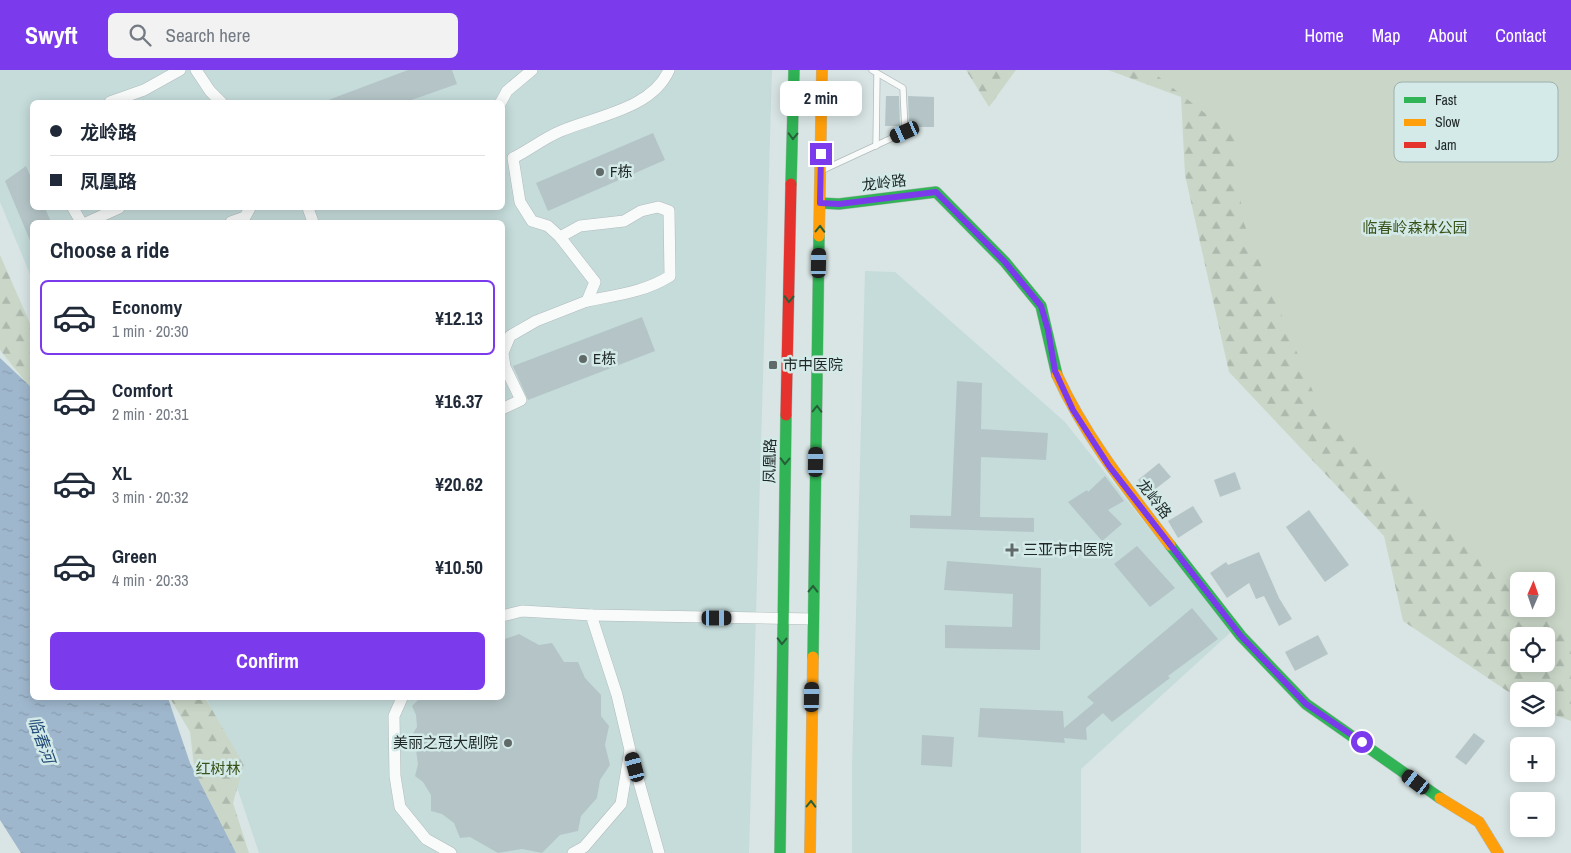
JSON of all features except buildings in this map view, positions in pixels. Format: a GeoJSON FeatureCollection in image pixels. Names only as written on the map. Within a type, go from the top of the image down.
{"type":"FeatureCollection","features":[{"type":"Feature","properties":{"kind":"main road","name":"凤凰路"},"geometry":{"type":"LineString","coordinates":[[780,853],[782,619],[794,70]]}},
{"type":"Feature","properties":{"kind":"main road"},"geometry":{"type":"LineString","coordinates":[[810,853],[822,70]]}},
{"type":"Feature","properties":{"kind":"main road","name":"龙岭路"},"geometry":{"type":"LineString","coordinates":[[820,203],[839,204],[936,192],[1005,262],[1041,306],[1048,330],[1055,371],[1073,410],[1109,466],[1241,636],[1306,704],[1430,792],[1479,822],[1498,853]]}},
{"type":"Feature","properties":{"kind":"street"},"geometry":{"type":"LineString","coordinates":[[116,100],[144,90],[180,70]]}},
{"type":"Feature","properties":{"kind":"street"},"geometry":{"type":"LineString","coordinates":[[196,70],[210,91],[220,100]]}},
{"type":"Feature","properties":{"kind":"street"},"geometry":{"type":"LineString","coordinates":[[502,100],[507,91],[532,70]]}},
{"type":"Feature","properties":{"kind":"street"},"geometry":{"type":"LineString","coordinates":[[587,300],[595,282],[560,237],[548,226],[532,221],[520,202],[513,158],[560,132],[647,96],[665,79],[669,70]]}},
{"type":"Feature","properties":{"kind":"street"},"geometry":{"type":"LineString","coordinates":[[505,350],[510,336],[536,322],[587,300],[630,293],[660,282],[670,276],[669,211],[658,207],[641,211],[624,221],[580,226],[560,237]]}},
{"type":"Feature","properties":{"kind":"street"},"geometry":{"type":"LineString","coordinates":[[92,220],[115,210]]}},
{"type":"Feature","properties":{"kind":"street"},"geometry":{"type":"LineString","coordinates":[[237,220],[245,217],[249,210]]}},
{"type":"Feature","properties":{"kind":"street"},"geometry":{"type":"LineString","coordinates":[[505,367],[521,400],[505,408]]}},
{"type":"Feature","properties":{"kind":"street"},"geometry":{"type":"LineString","coordinates":[[505,615],[522,611],[591,615],[813,619]]}},
{"type":"Feature","properties":{"kind":"street"},"geometry":{"type":"LineString","coordinates":[[591,615],[617,695],[630,750],[659,853]]}},
{"type":"Feature","properties":{"kind":"street"},"geometry":{"type":"LineString","coordinates":[[401,700],[394,716],[396,776],[400,807],[426,839],[431,853]]}},
{"type":"Feature","properties":{"kind":"street"},"geometry":{"type":"LineString","coordinates":[[573,853],[584,847],[621,804],[630,750]]}},
{"type":"Feature","properties":{"kind":"street"},"geometry":{"type":"LineString","coordinates":[[426,839],[451,853]]}},
{"type":"Feature","properties":{"kind":"lane"},"geometry":{"type":"LineString","coordinates":[[821,170],[905,132],[903,88],[875,72]]}},
{"type":"Feature","properties":{"kind":"lane"},"geometry":{"type":"LineString","coordinates":[[875,72],[876,146]]}},
{"type":"Feature","properties":{"kind":"shaded area"},"geometry":{"type":"Polygon","coordinates":[[[0,70],[772,70],[749,853],[259,853],[208,700],[505,700],[505,220],[30,220],[30,274],[0,202],[0,70]]]}},
{"type":"Feature","properties":{"kind":"shaded area","name":"三亚市中医院"},"geometry":{"type":"Polygon","coordinates":[[[865,271],[895,272],[1065,422],[1231,632],[1081,769],[1081,853],[852,853],[852,766],[865,271]]]}},
{"type":"Feature","properties":{"kind":"green space"},"geometry":{"type":"Polygon","coordinates":[[[966,70],[1016,70],[989,107],[966,70]]]}},
{"type":"Feature","properties":{"kind":"green space","name":"临春岭森林公园"},"geometry":{"type":"Polygon","coordinates":[[[1108,70],[1571,70],[1571,721],[1555,715],[1555,682],[1510,682],[1510,693],[1403,621],[1384,536],[1229,372],[1185,175],[1181,97],[1108,70]]]}},
{"type":"Feature","properties":{"kind":"green space","name":"临春岭森林公园"},"geometry":{"type":"Polygon","coordinates":[[[1150,70],[1571,70],[1571,635],[1551,618],[1555,618],[1555,572],[1510,572],[1510,582],[1325,421],[1243,221],[1234,136],[1150,70]]]}},
{"type":"Feature","properties":{"kind":"green space"},"geometry":{"type":"Polygon","coordinates":[[[0,255],[30,323],[30,388],[0,350],[0,255]]]}},
{"type":"Feature","properties":{"kind":"green space","name":"红树林"},"geometry":{"type":"Polygon","coordinates":[[[171,700],[207,701],[244,765],[233,803],[249,853],[230,853],[197,792],[190,732],[171,700]]]}},
{"type":"Feature","properties":{"kind":"water","name":"临春河"},"geometry":{"type":"Polygon","coordinates":[[[0,358],[30,386],[30,700],[169,700],[190,763],[236,853],[21,853],[0,820],[0,358]]]}},
{"type":"Feature","properties":{"kind":"traffic: fast"},"geometry":{"type":"LineString","coordinates":[[791,184],[794,70]]}},
{"type":"Feature","properties":{"kind":"traffic: fast"},"geometry":{"type":"LineString","coordinates":[[820,203],[839,204],[936,192],[1005,262],[1041,306],[1057,375]]}},
{"type":"Feature","properties":{"kind":"traffic: fast"},"geometry":{"type":"LineString","coordinates":[[813,657],[819,236]]}},
{"type":"Feature","properties":{"kind":"traffic: fast"},"geometry":{"type":"LineString","coordinates":[[780,853],[786,415]]}},
{"type":"Feature","properties":{"kind":"traffic: fast"},"geometry":{"type":"LineString","coordinates":[[1170,545],[1241,636],[1306,704],[1440,798]]}},
{"type":"Feature","properties":{"kind":"traffic: slow"},"geometry":{"type":"LineString","coordinates":[[819,236],[822,70]]}},
{"type":"Feature","properties":{"kind":"traffic: slow"},"geometry":{"type":"LineString","coordinates":[[1057,375],[1094,442],[1123,484],[1170,545]]}},
{"type":"Feature","properties":{"kind":"traffic: slow"},"geometry":{"type":"LineString","coordinates":[[810,853],[813,657]]}},
{"type":"Feature","properties":{"kind":"traffic: slow"},"geometry":{"type":"LineString","coordinates":[[1440,798],[1479,822],[1498,853]]}},
{"type":"Feature","properties":{"kind":"traffic: jam"},"geometry":{"type":"LineString","coordinates":[[786,415],[791,184]]}},
{"type":"Feature","properties":{"kind":"place","name":"F栋"},"geometry":{"type":"Point","coordinates":[600,172]}},
{"type":"Feature","properties":{"kind":"place","name":"E栋"},"geometry":{"type":"Point","coordinates":[583,359]}},
{"type":"Feature","properties":{"kind":"place","name":"市中医院"},"geometry":{"type":"Point","coordinates":[773,365]}},
{"type":"Feature","properties":{"kind":"place","name":"三亚市中医院"},"geometry":{"type":"Point","coordinates":[1012,550]}},
{"type":"Feature","properties":{"kind":"place","name":"美丽之冠大剧院"},"geometry":{"type":"Point","coordinates":[508,743]}},
{"type":"Feature","properties":{"kind":"route"},"geometry":{"type":"LineString","coordinates":[[821,154],[820,203],[839,204],[936,192],[1005,262],[1041,306],[1048,330],[1055,371],[1073,410],[1109,466],[1241,636],[1306,704],[1362,742]]}}]}
